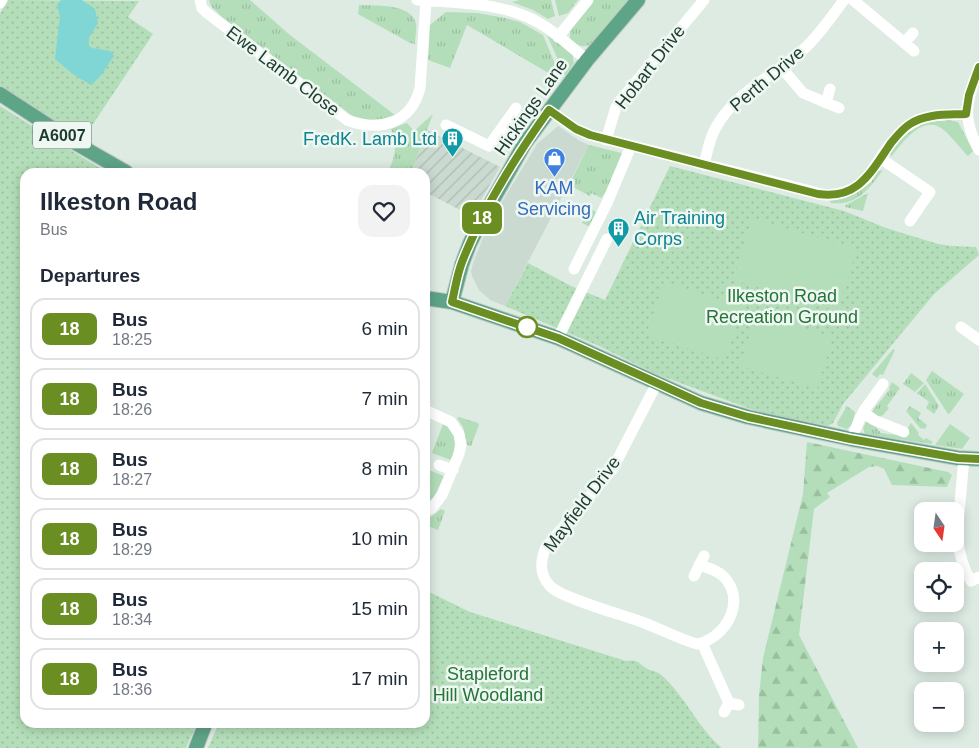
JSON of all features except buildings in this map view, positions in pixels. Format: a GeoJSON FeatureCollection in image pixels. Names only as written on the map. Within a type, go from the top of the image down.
{"type":"FeatureCollection","features":[{"type":"Feature","properties":{"kind":"main road","name":"Hickings Lane"},"geometry":{"type":"LineString","coordinates":[[452,302],[462,264],[470,243],[526,143],[587,60],[638,0]]}},
{"type":"Feature","properties":{"kind":"main road","name":"A6007"},"geometry":{"type":"LineString","coordinates":[[0,94],[72,141],[119,168]]}},
{"type":"Feature","properties":{"kind":"main road"},"geometry":{"type":"LineString","coordinates":[[430,299],[452,302],[558,338],[701,403],[748,417],[850,439],[979,459]]}},
{"type":"Feature","properties":{"kind":"main road"},"geometry":{"type":"LineString","coordinates":[[196,748],[204,728]]}},
{"type":"Feature","properties":{"kind":"street","name":"Ewe Lamb Close"},"geometry":{"type":"LineString","coordinates":[[200,0],[202,8],[207,14],[347,120],[372,126],[386,124],[400,118],[417,100],[420,88],[422,0]]}},
{"type":"Feature","properties":{"kind":"street"},"geometry":{"type":"LineString","coordinates":[[422,0],[506,9],[540,24],[587,60]]}},
{"type":"Feature","properties":{"kind":"street","name":"Hickings Lane"},"geometry":{"type":"LineString","coordinates":[[558,37],[588,0]]}},
{"type":"Feature","properties":{"kind":"street","name":"Perth Drive"},"geometry":{"type":"LineString","coordinates":[[704,165],[711,136],[720,119],[755,84],[781,67],[811,42],[844,0]]}},
{"type":"Feature","properties":{"kind":"street"},"geometry":{"type":"LineString","coordinates":[[853,0],[914,51]]}},
{"type":"Feature","properties":{"kind":"street","name":"Hobart Drive"},"geometry":{"type":"LineString","coordinates":[[606,140],[616,107],[620,101],[707,2]]}},
{"type":"Feature","properties":{"kind":"street"},"geometry":{"type":"LineString","coordinates":[[904,44],[913,33]]}},
{"type":"Feature","properties":{"kind":"street"},"geometry":{"type":"LineString","coordinates":[[781,67],[803,93],[839,108]]}},
{"type":"Feature","properties":{"kind":"street"},"geometry":{"type":"LineString","coordinates":[[979,67],[969,95],[966,114],[969,129],[979,150]]}},
{"type":"Feature","properties":{"kind":"street"},"geometry":{"type":"LineString","coordinates":[[826,103],[830,89]]}},
{"type":"Feature","properties":{"kind":"street"},"geometry":{"type":"LineString","coordinates":[[446,125],[489,146],[516,108]]}},
{"type":"Feature","properties":{"kind":"street"},"geometry":{"type":"LineString","coordinates":[[549,110],[576,129],[606,140],[818,194],[832,195],[848,192],[861,184],[898,133],[912,122],[930,116],[966,114]]}},
{"type":"Feature","properties":{"kind":"street"},"geometry":{"type":"LineString","coordinates":[[502,128],[526,143]]}},
{"type":"Feature","properties":{"kind":"street"},"geometry":{"type":"LineString","coordinates":[[574,269],[607,203],[630,146]]}},
{"type":"Feature","properties":{"kind":"street"},"geometry":{"type":"LineString","coordinates":[[880,158],[930,192],[910,221]]}},
{"type":"Feature","properties":{"kind":"street"},"geometry":{"type":"LineString","coordinates":[[558,338],[607,239]]}},
{"type":"Feature","properties":{"kind":"street"},"geometry":{"type":"LineString","coordinates":[[961,327],[979,340]]}},
{"type":"Feature","properties":{"kind":"street","name":"Mayfield Drive"},"geometry":{"type":"LineString","coordinates":[[657,383],[612,470],[553,538],[546,547],[540,562],[546,581],[557,592],[639,621],[689,642],[702,643]]}},
{"type":"Feature","properties":{"kind":"street"},"geometry":{"type":"LineString","coordinates":[[850,439],[863,412],[883,384]]}},
{"type":"Feature","properties":{"kind":"street"},"geometry":{"type":"LineString","coordinates":[[430,412],[448,419],[454,425],[459,434],[461,449],[439,500],[430,509]]}},
{"type":"Feature","properties":{"kind":"street"},"geometry":{"type":"LineString","coordinates":[[863,412],[874,420],[904,432]]}},
{"type":"Feature","properties":{"kind":"street"},"geometry":{"type":"LineString","coordinates":[[964,458],[957,536],[960,556],[975,579]]}},
{"type":"Feature","properties":{"kind":"street"},"geometry":{"type":"LineString","coordinates":[[439,465],[453,470]]}},
{"type":"Feature","properties":{"kind":"street"},"geometry":{"type":"LineString","coordinates":[[694,576],[701,560],[724,578],[729,585],[734,600],[726,626],[717,636],[702,643],[731,707]]}},
{"type":"Feature","properties":{"kind":"shaded area"},"geometry":{"type":"Polygon","coordinates":[[[558,126],[589,145],[505,306],[490,300],[479,290],[472,276],[473,263],[488,225],[537,144],[558,126]]]}},
{"type":"Feature","properties":{"kind":"shaded area"},"geometry":{"type":"Polygon","coordinates":[[[427,130],[500,167],[472,216],[430,195],[430,168],[413,168],[427,130]]]}},
{"type":"Feature","properties":{"kind":"green space"},"geometry":{"type":"Polygon","coordinates":[[[7,0],[139,1],[128,17],[153,34],[83,139],[0,86],[0,14],[7,0]]]}},
{"type":"Feature","properties":{"kind":"green space"},"geometry":{"type":"Polygon","coordinates":[[[209,0],[250,0],[290,35],[395,115],[375,122],[354,117],[222,17],[211,6],[209,0]]]}},
{"type":"Feature","properties":{"kind":"green space"},"geometry":{"type":"Polygon","coordinates":[[[520,0],[551,0],[555,16],[548,19],[533,10],[512,2],[520,0]]]}},
{"type":"Feature","properties":{"kind":"green space"},"geometry":{"type":"Polygon","coordinates":[[[555,0],[578,0],[568,13],[559,16],[555,0]]]}},
{"type":"Feature","properties":{"kind":"green space"},"geometry":{"type":"Polygon","coordinates":[[[593,0],[629,0],[590,45],[579,45],[570,39],[570,28],[593,0]]]}},
{"type":"Feature","properties":{"kind":"green space"},"geometry":{"type":"Polygon","coordinates":[[[359,5],[392,7],[408,12],[416,24],[415,44],[358,14],[359,5]]]}},
{"type":"Feature","properties":{"kind":"green space"},"geometry":{"type":"Polygon","coordinates":[[[446,12],[477,13],[505,18],[520,22],[543,35],[561,78],[557,78],[467,25],[450,68],[428,60],[430,25],[446,12]]]}},
{"type":"Feature","properties":{"kind":"green space"},"geometry":{"type":"Polygon","coordinates":[[[547,35],[572,54],[574,63],[565,76],[547,35]]]}},
{"type":"Feature","properties":{"kind":"green space"},"geometry":{"type":"Polygon","coordinates":[[[0,106],[100,168],[20,168],[20,728],[195,728],[186,748],[0,748],[0,106]]]}},
{"type":"Feature","properties":{"kind":"green space"},"geometry":{"type":"Polygon","coordinates":[[[433,114],[413,168],[389,168],[395,151],[391,129],[407,123],[414,131],[433,114]]]}},
{"type":"Feature","properties":{"kind":"green space"},"geometry":{"type":"Polygon","coordinates":[[[948,120],[958,122],[973,151],[968,156],[951,137],[941,128],[934,125],[920,128],[906,138],[892,156],[890,155],[900,139],[910,130],[928,122],[948,120]]]}},
{"type":"Feature","properties":{"kind":"green space"},"geometry":{"type":"Polygon","coordinates":[[[589,145],[622,153],[624,158],[612,184],[601,198],[591,193],[590,196],[569,185],[589,145]]]}},
{"type":"Feature","properties":{"kind":"green space","name":"Ilkeston Road Recreation Ground"},"geometry":{"type":"Polygon","coordinates":[[[670,166],[844,211],[886,228],[938,244],[976,247],[979,255],[934,294],[843,404],[833,423],[828,426],[759,412],[656,374],[599,346],[505,306],[528,263],[571,286],[605,300],[670,166]]]}},
{"type":"Feature","properties":{"kind":"green space"},"geometry":{"type":"Polygon","coordinates":[[[883,170],[862,195],[848,202],[831,203],[830,201],[851,194],[878,171],[883,170]]]}},
{"type":"Feature","properties":{"kind":"green space"},"geometry":{"type":"Polygon","coordinates":[[[868,193],[863,211],[845,207],[846,205],[868,193]]]}},
{"type":"Feature","properties":{"kind":"green space"},"geometry":{"type":"Polygon","coordinates":[[[586,206],[598,213],[590,227],[582,223],[585,216],[582,214],[586,206]]]}},
{"type":"Feature","properties":{"kind":"green space"},"geometry":{"type":"Polygon","coordinates":[[[752,218],[857,249],[838,311],[733,280],[752,218]]]}},
{"type":"Feature","properties":{"kind":"green space"},"geometry":{"type":"Polygon","coordinates":[[[664,282],[742,308],[725,360],[646,335],[664,282]]]}},
{"type":"Feature","properties":{"kind":"green space"},"geometry":{"type":"Polygon","coordinates":[[[756,313],[833,337],[817,389],[740,366],[756,313]]]}},
{"type":"Feature","properties":{"kind":"green space"},"geometry":{"type":"Polygon","coordinates":[[[893,349],[895,350],[883,375],[880,374],[877,378],[872,374],[893,349]]]}},
{"type":"Feature","properties":{"kind":"green space"},"geometry":{"type":"Polygon","coordinates":[[[932,371],[964,394],[948,414],[926,380],[932,371]]]}},
{"type":"Feature","properties":{"kind":"green space"},"geometry":{"type":"Polygon","coordinates":[[[911,373],[924,383],[915,392],[903,384],[911,373]]]}},
{"type":"Feature","properties":{"kind":"green space"},"geometry":{"type":"Polygon","coordinates":[[[892,382],[900,388],[887,406],[889,408],[879,417],[872,412],[890,389],[892,382]]]}},
{"type":"Feature","properties":{"kind":"green space"},"geometry":{"type":"Polygon","coordinates":[[[925,384],[939,406],[934,414],[926,408],[929,402],[917,393],[925,384]]]}},
{"type":"Feature","properties":{"kind":"green space"},"geometry":{"type":"Polygon","coordinates":[[[847,406],[855,412],[852,425],[847,429],[838,426],[837,423],[847,406]]]}},
{"type":"Feature","properties":{"kind":"green space"},"geometry":{"type":"Polygon","coordinates":[[[910,406],[921,413],[918,418],[927,425],[925,429],[920,428],[906,411],[910,406]]]}},
{"type":"Feature","properties":{"kind":"green space"},"geometry":{"type":"Polygon","coordinates":[[[459,417],[479,425],[471,446],[467,445],[463,427],[457,418],[459,417]]]}},
{"type":"Feature","properties":{"kind":"green space"},"geometry":{"type":"Polygon","coordinates":[[[866,422],[872,423],[881,433],[903,436],[911,423],[919,433],[918,435],[924,440],[926,438],[933,442],[931,444],[865,434],[863,428],[866,422]]]}},
{"type":"Feature","properties":{"kind":"green space"},"geometry":{"type":"Polygon","coordinates":[[[443,424],[448,427],[453,435],[455,445],[451,460],[432,453],[443,424]]]}},
{"type":"Feature","properties":{"kind":"green space"},"geometry":{"type":"Polygon","coordinates":[[[950,424],[970,438],[962,449],[935,445],[950,424]]]}},
{"type":"Feature","properties":{"kind":"green space"},"geometry":{"type":"Polygon","coordinates":[[[807,442],[948,472],[952,475],[947,487],[892,485],[884,469],[877,466],[869,467],[827,493],[830,497],[814,509],[799,635],[858,748],[758,748],[759,695],[763,658],[803,494],[807,442]]]}},
{"type":"Feature","properties":{"kind":"green space"},"geometry":{"type":"Polygon","coordinates":[[[430,471],[444,476],[434,497],[430,501],[430,471]]]}},
{"type":"Feature","properties":{"kind":"green space"},"geometry":{"type":"Polygon","coordinates":[[[441,509],[445,511],[438,530],[430,527],[430,517],[441,509]]]}},
{"type":"Feature","properties":{"kind":"green space","name":"Stapleford Hill Woodland"},"geometry":{"type":"Polygon","coordinates":[[[430,592],[470,612],[626,661],[633,660],[657,672],[677,691],[705,731],[722,748],[208,748],[217,728],[430,728],[430,592]]]}},
{"type":"Feature","properties":{"kind":"water"},"geometry":{"type":"Polygon","coordinates":[[[61,0],[82,0],[95,9],[98,23],[89,38],[89,46],[110,51],[114,56],[101,75],[91,85],[73,74],[55,59],[60,16],[57,5],[61,0]]]}},
{"type":"Feature","properties":{"kind":"bus line","name":"18"},"geometry":{"type":"LineString","coordinates":[[979,67],[969,95],[966,114],[930,116],[912,122],[898,133],[861,184],[848,192],[837,195],[818,194],[590,135],[576,129],[549,110],[504,178],[482,219],[462,264],[452,302],[558,338],[701,403],[748,417],[805,430],[958,458],[979,459]]}},
{"type":"Feature","properties":{"kind":"place","name":"FredK. Lamb Ltd"},"geometry":{"type":"Point","coordinates":[453,158]}},
{"type":"Feature","properties":{"kind":"place","name":"KAM Servicing"},"geometry":{"type":"Point","coordinates":[554,177]}},
{"type":"Feature","properties":{"kind":"place","name":"Air Training Corps"},"geometry":{"type":"Point","coordinates":[618,247]}}]}
